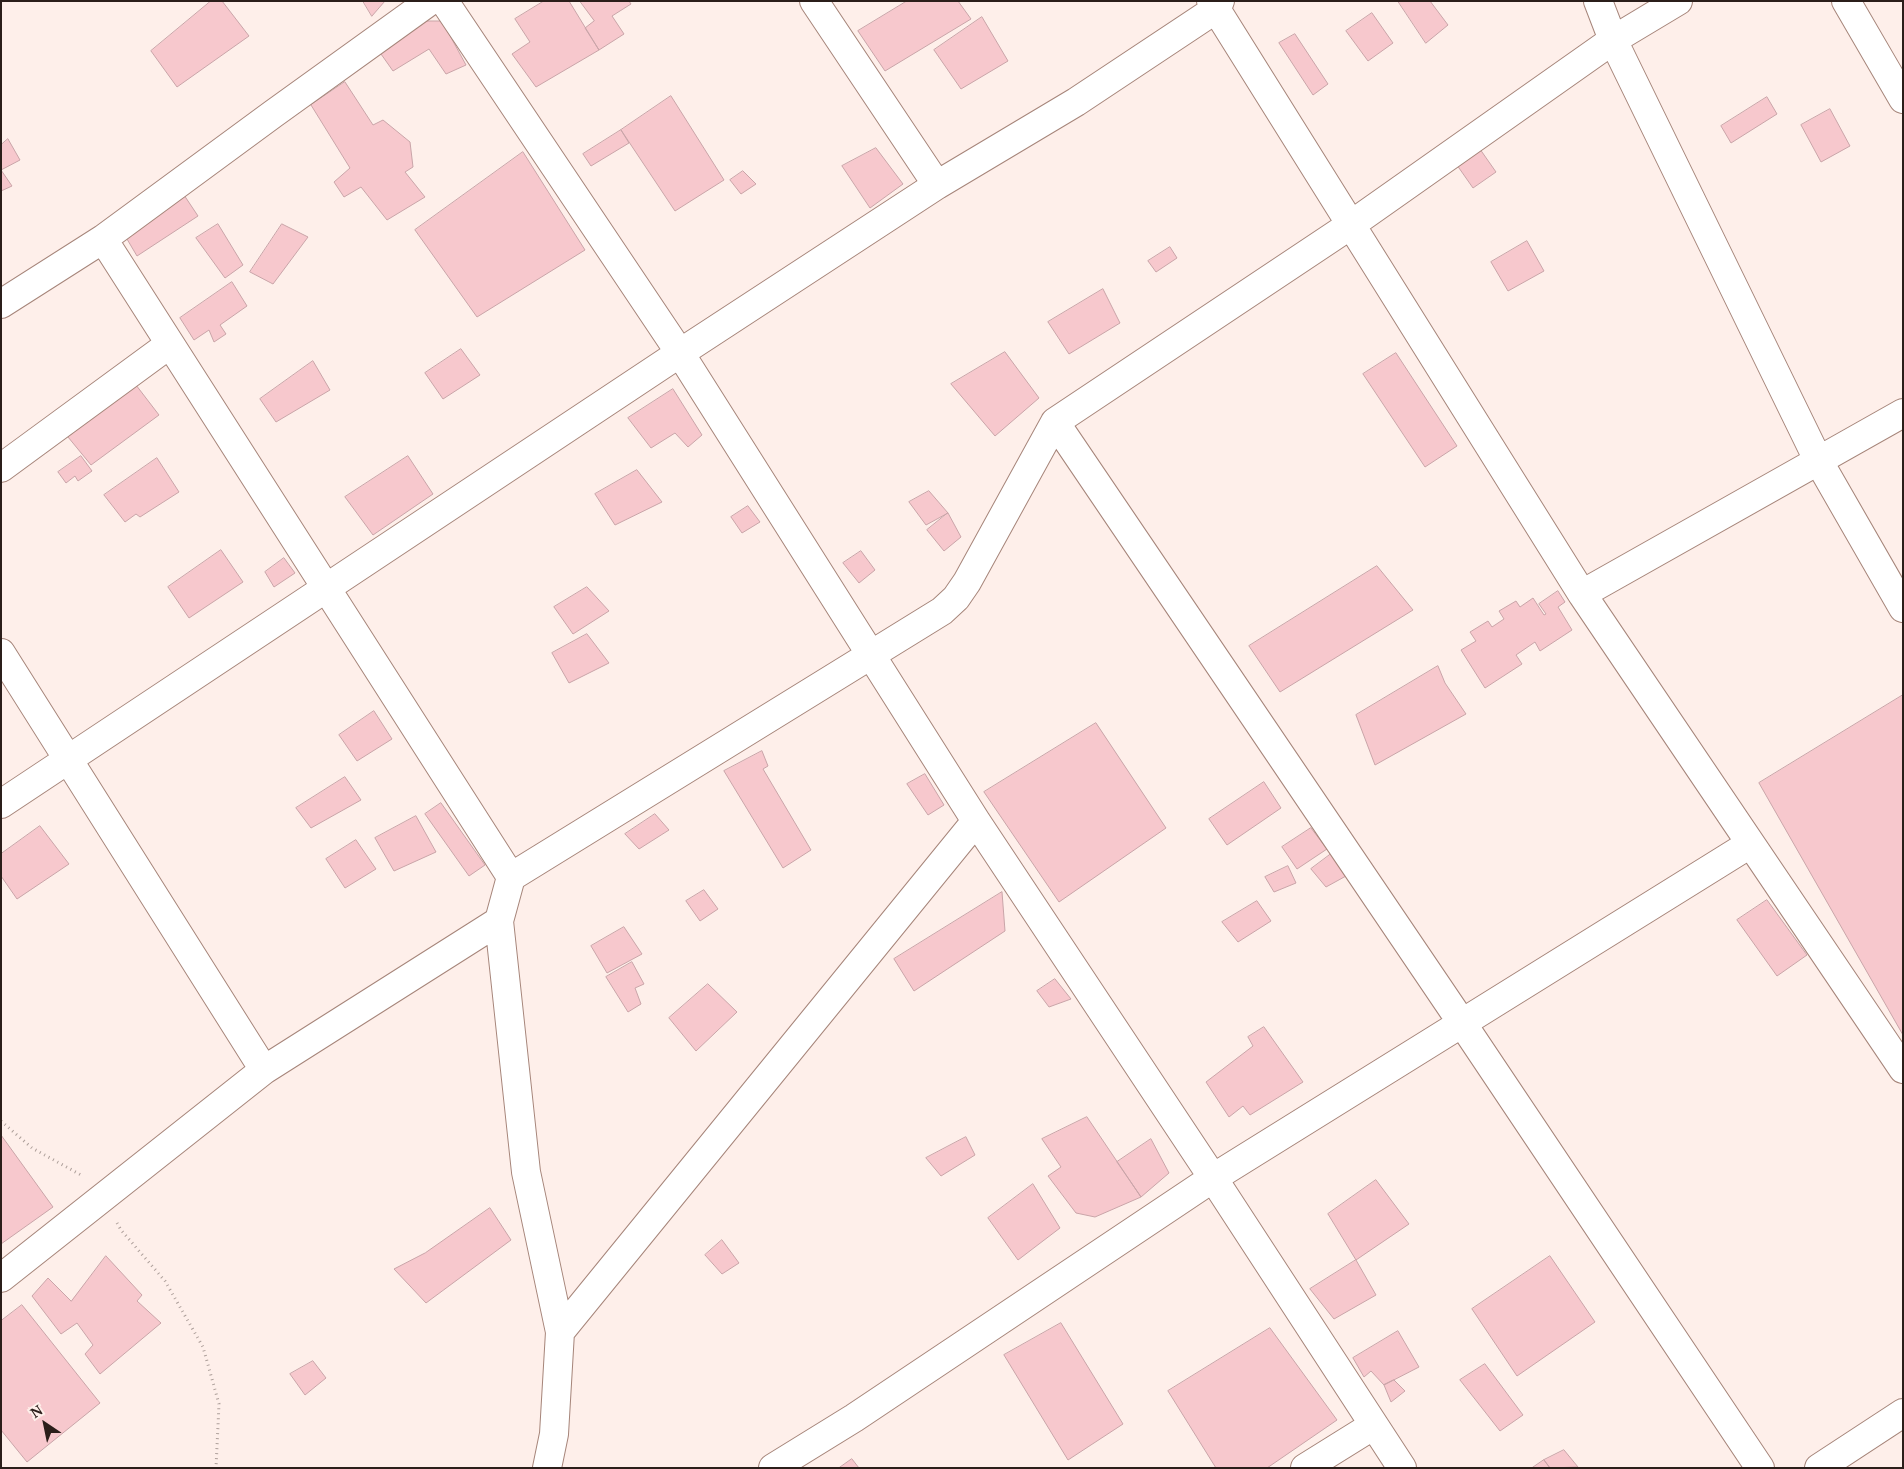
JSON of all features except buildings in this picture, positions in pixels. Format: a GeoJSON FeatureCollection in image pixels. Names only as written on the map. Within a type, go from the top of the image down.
{"type":"FeatureCollection","features":[{"type":"Feature","properties":{"kind":"street"},"geometry":{"type":"LineString","coordinates":[[1,304],[103,239],[430,1]]}},
{"type":"Feature","properties":{"kind":"street"},"geometry":{"type":"LineString","coordinates":[[444,1],[680,353],[976,821],[1213,1178],[1402,1468]]}},
{"type":"Feature","properties":{"kind":"street"},"geometry":{"type":"LineString","coordinates":[[814,1],[937,185]]}},
{"type":"Feature","properties":{"kind":"street"},"geometry":{"type":"LineString","coordinates":[[1598,1],[1613,40],[1818,460],[1903,608]]}},
{"type":"Feature","properties":{"kind":"street"},"geometry":{"type":"LineString","coordinates":[[547,1468],[554,1434],[560,1332],[526,1172],[498,921],[511,877],[942,611],[956,598],[1055,422],[1352,224],[1613,40],[1678,1]]}},
{"type":"Feature","properties":{"kind":"street"},"geometry":{"type":"LineString","coordinates":[[1846,1],[1903,99]]}},
{"type":"Feature","properties":{"kind":"street"},"geometry":{"type":"LineString","coordinates":[[1,804],[680,353],[937,185],[1076,102],[1216,4],[1582,594],[1903,1069]]}},
{"type":"Feature","properties":{"kind":"street"},"geometry":{"type":"LineString","coordinates":[[103,239],[511,877]]}},
{"type":"Feature","properties":{"kind":"street"},"geometry":{"type":"LineString","coordinates":[[1,468],[170,344]]}},
{"type":"Feature","properties":{"kind":"street"},"geometry":{"type":"LineString","coordinates":[[1582,594],[1903,413]]}},
{"type":"Feature","properties":{"kind":"street"},"geometry":{"type":"LineString","coordinates":[[1055,422],[1462,1023],[1760,1468]]}},
{"type":"Feature","properties":{"kind":"street"},"geometry":{"type":"LineString","coordinates":[[1,653],[264,1070]]}},
{"type":"Feature","properties":{"kind":"street"},"geometry":{"type":"LineString","coordinates":[[560,1332],[976,821]]}},
{"type":"Feature","properties":{"kind":"street"},"geometry":{"type":"LineString","coordinates":[[773,1468],[854,1418],[1213,1178],[1750,844]]}},
{"type":"Feature","properties":{"kind":"street"},"geometry":{"type":"LineString","coordinates":[[1,1278],[264,1070],[498,921]]}},
{"type":"Feature","properties":{"kind":"street"},"geometry":{"type":"LineString","coordinates":[[1819,1468],[1903,1413]]}},
{"type":"Feature","properties":{"kind":"street"},"geometry":{"type":"LineString","coordinates":[[1305,1468],[1374,1425]]}},
{"type":"Feature","properties":{"kind":"path"},"geometry":{"type":"LineString","coordinates":[[1,1121],[32,1148],[80,1175],[103,1197],[121,1230],[165,1281],[203,1347],[219,1404],[216,1468]]}}]}
